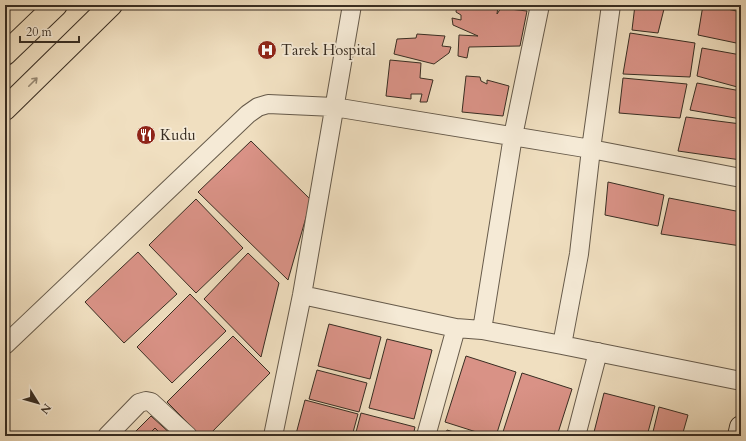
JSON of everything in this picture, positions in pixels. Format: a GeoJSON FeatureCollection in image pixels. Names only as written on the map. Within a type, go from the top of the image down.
{"type":"FeatureCollection","features":[{"type":"Feature","properties":{"kind":"highway"},"geometry":{"type":"LineString","coordinates":[[5,54],[56,5]]}},
{"type":"Feature","properties":{"kind":"highway"},"geometry":{"type":"LineString","coordinates":[[5,109],[111,5]]}},
{"type":"Feature","properties":{"kind":"street"},"geometry":{"type":"LineString","coordinates":[[272,436],[302,295],[352,5]]}},
{"type":"Feature","properties":{"kind":"street"},"geometry":{"type":"LineString","coordinates":[[482,330],[513,136],[540,5]]}},
{"type":"Feature","properties":{"kind":"street"},"geometry":{"type":"LineString","coordinates":[[562,345],[579,254],[591,149],[611,5]]}},
{"type":"Feature","properties":{"kind":"street"},"geometry":{"type":"LineString","coordinates":[[5,345],[248,114],[258,107],[268,104],[334,107],[591,149],[741,178]]}},
{"type":"Feature","properties":{"kind":"street"},"geometry":{"type":"LineString","coordinates":[[302,295],[456,328],[482,330],[741,381]]}},
{"type":"Feature","properties":{"kind":"street"},"geometry":{"type":"LineString","coordinates":[[426,436],[456,328]]}},
{"type":"Feature","properties":{"kind":"street"},"geometry":{"type":"LineString","coordinates":[[576,436],[598,352]]}},
{"type":"Feature","properties":{"kind":"street"},"geometry":{"type":"LineString","coordinates":[[107,436],[139,403],[146,401],[151,402],[188,436]]}},
{"type":"Feature","properties":{"kind":"street"},"geometry":{"type":"LineString","coordinates":[[739,436],[741,427]]}},
{"type":"Feature","properties":{"kind":"building"},"geometry":{"type":"Polygon","coordinates":[[[457,5],[500,5],[498,6],[497,14],[501,8],[527,11],[520,46],[469,47],[467,58],[458,56],[459,35],[478,36],[453,25],[452,18],[461,20],[461,15],[456,12],[457,5]]]}},
{"type":"Feature","properties":{"kind":"building"},"geometry":{"type":"Polygon","coordinates":[[[635,5],[665,5],[658,33],[632,30],[635,5]]]}},
{"type":"Feature","properties":{"kind":"building"},"geometry":{"type":"Polygon","coordinates":[[[703,5],[741,12],[741,44],[698,35],[703,5]]]}},
{"type":"Feature","properties":{"kind":"building"},"geometry":{"type":"Polygon","coordinates":[[[630,33],[695,43],[690,77],[623,74],[630,33]]]}},
{"type":"Feature","properties":{"kind":"building"},"geometry":{"type":"Polygon","coordinates":[[[417,34],[445,36],[442,46],[451,47],[449,53],[434,64],[394,54],[397,39],[416,38],[417,34]]]}},
{"type":"Feature","properties":{"kind":"building"},"geometry":{"type":"Polygon","coordinates":[[[702,48],[741,55],[741,88],[697,76],[702,48]]]}},
{"type":"Feature","properties":{"kind":"building"},"geometry":{"type":"Polygon","coordinates":[[[390,60],[421,63],[420,78],[433,80],[427,102],[420,102],[422,94],[411,94],[411,99],[386,96],[390,60]]]}},
{"type":"Feature","properties":{"kind":"building"},"geometry":{"type":"Polygon","coordinates":[[[466,76],[480,77],[481,81],[487,84],[487,80],[509,86],[503,116],[462,112],[466,76]]]}},
{"type":"Feature","properties":{"kind":"building"},"geometry":{"type":"Polygon","coordinates":[[[623,78],[687,84],[680,118],[619,113],[623,78]]]}},
{"type":"Feature","properties":{"kind":"building"},"geometry":{"type":"Polygon","coordinates":[[[697,83],[741,91],[741,119],[690,110],[697,83]]]}},
{"type":"Feature","properties":{"kind":"building"},"geometry":{"type":"Polygon","coordinates":[[[686,117],[741,124],[741,160],[678,151],[686,117]]]}},
{"type":"Feature","properties":{"kind":"building"},"geometry":{"type":"Polygon","coordinates":[[[251,141],[311,200],[288,280],[198,192],[251,141]]]}},
{"type":"Feature","properties":{"kind":"building"},"geometry":{"type":"Polygon","coordinates":[[[608,182],[664,195],[658,226],[605,215],[608,182]]]}},
{"type":"Feature","properties":{"kind":"building"},"geometry":{"type":"Polygon","coordinates":[[[669,198],[741,212],[741,246],[661,234],[669,198]]]}},
{"type":"Feature","properties":{"kind":"building"},"geometry":{"type":"Polygon","coordinates":[[[196,199],[243,248],[196,293],[149,245],[196,199]]]}},
{"type":"Feature","properties":{"kind":"building"},"geometry":{"type":"Polygon","coordinates":[[[138,252],[177,294],[124,343],[85,302],[138,252]]]}},
{"type":"Feature","properties":{"kind":"building"},"geometry":{"type":"Polygon","coordinates":[[[248,253],[279,283],[261,357],[204,299],[248,253]]]}},
{"type":"Feature","properties":{"kind":"building"},"geometry":{"type":"Polygon","coordinates":[[[190,294],[226,331],[172,383],[137,347],[190,294]]]}},
{"type":"Feature","properties":{"kind":"building"},"geometry":{"type":"Polygon","coordinates":[[[329,324],[381,337],[370,379],[318,366],[329,324]]]}},
{"type":"Feature","properties":{"kind":"building"},"geometry":{"type":"Polygon","coordinates":[[[233,336],[270,373],[208,436],[201,436],[167,402],[233,336]]]}},
{"type":"Feature","properties":{"kind":"building"},"geometry":{"type":"Polygon","coordinates":[[[387,339],[432,350],[414,419],[369,408],[387,339]]]}},
{"type":"Feature","properties":{"kind":"building"},"geometry":{"type":"Polygon","coordinates":[[[466,356],[516,372],[496,436],[489,436],[445,422],[466,356]]]}},
{"type":"Feature","properties":{"kind":"building"},"geometry":{"type":"Polygon","coordinates":[[[317,370],[367,383],[359,412],[309,399],[317,370]]]}},
{"type":"Feature","properties":{"kind":"building"},"geometry":{"type":"Polygon","coordinates":[[[522,373],[572,389],[557,436],[502,435],[522,373]]]}},
{"type":"Feature","properties":{"kind":"building"},"geometry":{"type":"Polygon","coordinates":[[[604,393],[655,406],[647,436],[593,436],[604,393]]]}},
{"type":"Feature","properties":{"kind":"building"},"geometry":{"type":"Polygon","coordinates":[[[305,400],[358,414],[352,436],[302,436],[296,434],[305,400]]]}},
{"type":"Feature","properties":{"kind":"building"},"geometry":{"type":"Polygon","coordinates":[[[659,407],[688,415],[682,436],[652,436],[659,407]]]}},
{"type":"Feature","properties":{"kind":"building"},"geometry":{"type":"Polygon","coordinates":[[[361,413],[415,427],[413,436],[355,436],[361,413]]]}},
{"type":"Feature","properties":{"kind":"building"},"geometry":{"type":"Polygon","coordinates":[[[151,416],[173,436],[131,436],[151,416]]]}},
{"type":"Feature","properties":{"kind":"building"},"geometry":{"type":"Polygon","coordinates":[[[155,428],[163,436],[147,436],[155,428]]]}},
{"type":"Feature","properties":{"kind":"building"},"geometry":{"type":"Polygon","coordinates":[[[447,430],[467,436],[445,436],[447,430]]]}},
{"type":"Feature","properties":{"kind":"place","name":"Tarek Hospital"},"geometry":{"type":"Point","coordinates":[267,50]}},
{"type":"Feature","properties":{"kind":"place","name":"Kudu"},"geometry":{"type":"Point","coordinates":[146,135]}}]}
